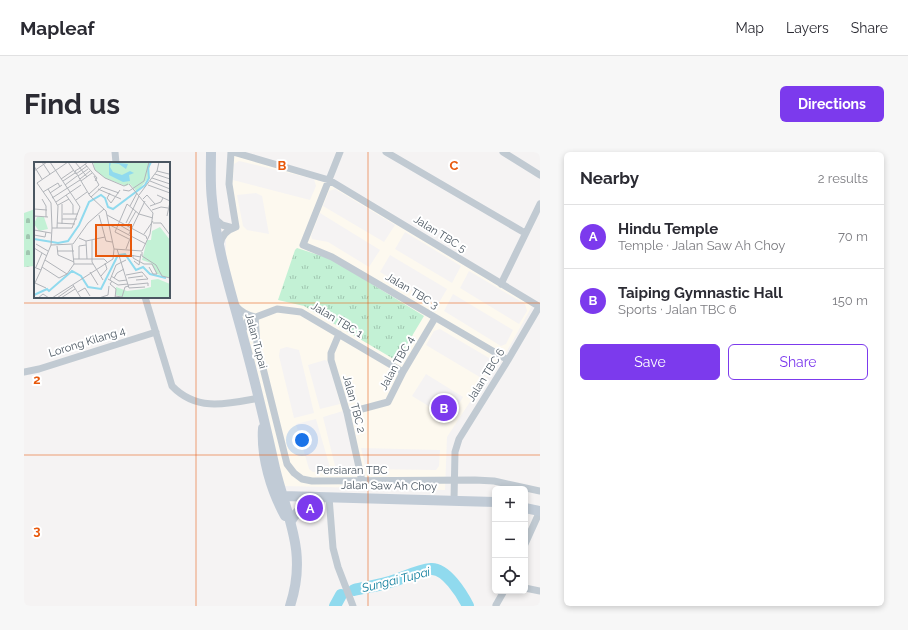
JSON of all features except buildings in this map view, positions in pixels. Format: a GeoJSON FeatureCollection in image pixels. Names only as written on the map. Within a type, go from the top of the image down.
{"type":"FeatureCollection","features":[{"type":"Feature","properties":{"kind":"main road","name":"Jalan Tupai"},"geometry":{"type":"LineString","coordinates":[[211,152],[210,183],[220,250],[264,415],[276,470],[294,533]]}},
{"type":"Feature","properties":{"kind":"main road"},"geometry":{"type":"LineString","coordinates":[[264,415],[262,440],[266,464],[276,499],[294,533],[297,565],[296,583],[290,606]]}},
{"type":"Feature","properties":{"kind":"main road","name":"Jalan Saw Ah Choy"},"geometry":{"type":"LineString","coordinates":[[283,496],[492,502]]}},
{"type":"Feature","properties":{"kind":"main road"},"geometry":{"type":"LineString","coordinates":[[291,520],[300,509],[326,497]]}},
{"type":"Feature","properties":{"kind":"main road"},"geometry":{"type":"LineString","coordinates":[[528,509],[540,511]]}},
{"type":"Feature","properties":{"kind":"street"},"geometry":{"type":"LineString","coordinates":[[115,152],[116,162]]}},
{"type":"Feature","properties":{"kind":"street"},"geometry":{"type":"LineString","coordinates":[[220,250],[220,242],[223,236],[227,231],[236,227],[229,184],[232,152]]}},
{"type":"Feature","properties":{"kind":"street","name":"Jalan TBC 5"},"geometry":{"type":"LineString","coordinates":[[232,152],[329,180],[540,307]]}},
{"type":"Feature","properties":{"kind":"street"},"geometry":{"type":"LineString","coordinates":[[329,180],[340,152]]}},
{"type":"Feature","properties":{"kind":"street"},"geometry":{"type":"LineString","coordinates":[[386,152],[525,233]]}},
{"type":"Feature","properties":{"kind":"street"},"geometry":{"type":"LineString","coordinates":[[503,152],[540,175]]}},
{"type":"Feature","properties":{"kind":"street","name":"Jalan TBC 3"},"geometry":{"type":"LineString","coordinates":[[329,180],[303,245],[332,257],[508,360]]}},
{"type":"Feature","properties":{"kind":"street"},"geometry":{"type":"LineString","coordinates":[[501,284],[540,204]]}},
{"type":"Feature","properties":{"kind":"street"},"geometry":{"type":"LineString","coordinates":[[214,217],[222,225],[233,228]]}},
{"type":"Feature","properties":{"kind":"street"},"geometry":{"type":"LineString","coordinates":[[145,298],[172,386],[179,393],[194,401],[213,404],[228,404],[259,398]]}},
{"type":"Feature","properties":{"kind":"street"},"geometry":{"type":"LineString","coordinates":[[234,304],[246,315],[255,317]]}},
{"type":"Feature","properties":{"kind":"street","name":"Jalan TBC 6"},"geometry":{"type":"LineString","coordinates":[[454,500],[455,452],[459,439],[540,307]]}},
{"type":"Feature","properties":{"kind":"street","name":"Jalan TBC 1"},"geometry":{"type":"LineString","coordinates":[[255,317],[277,309],[301,312],[403,372]]}},
{"type":"Feature","properties":{"kind":"street"},"geometry":{"type":"LineString","coordinates":[[242,332],[244,325],[248,320],[255,317]]}},
{"type":"Feature","properties":{"kind":"street","name":"Persiaran TBC"},"geometry":{"type":"LineString","coordinates":[[255,317],[257,344],[287,464],[294,473],[302,479],[312,481],[494,481],[540,491]]}},
{"type":"Feature","properties":{"kind":"street","name":"Jalan TBC 4"},"geometry":{"type":"LineString","coordinates":[[347,413],[388,402],[403,372],[435,318]]}},
{"type":"Feature","properties":{"kind":"street","name":"Lorong Kilang 4"},"geometry":{"type":"LineString","coordinates":[[24,372],[39,369],[156,332]]}},
{"type":"Feature","properties":{"kind":"street","name":"Jalan TBC 2"},"geometry":{"type":"LineString","coordinates":[[339,334],[331,353],[331,360],[347,413],[362,481]]}},
{"type":"Feature","properties":{"kind":"street"},"geometry":{"type":"LineString","coordinates":[[326,497],[333,548],[338,567],[353,606]]}},
{"type":"Feature","properties":{"kind":"street"},"geometry":{"type":"LineString","coordinates":[[528,537],[540,511]]}},
{"type":"Feature","properties":{"kind":"street"},"geometry":{"type":"LineString","coordinates":[[528,589],[540,591]]}},
{"type":"Feature","properties":{"kind":"street"},"geometry":{"type":"LineString","coordinates":[[496,605],[502,594]]}},
{"type":"Feature","properties":{"kind":"shaded area"},"geometry":{"type":"Polygon","coordinates":[[[233,155],[312,178],[239,161],[234,164],[233,180],[310,200],[316,186],[314,179],[327,183],[532,306],[507,351],[483,382],[447,437],[445,490],[284,486],[226,256],[226,236],[238,229],[230,187],[233,155]],[[335,189],[329,191],[323,206],[384,242],[395,225],[335,189]],[[256,193],[237,195],[243,226],[247,230],[269,234],[262,196],[256,193]],[[320,213],[311,236],[312,239],[328,242],[369,267],[380,250],[320,213]],[[405,232],[395,249],[452,283],[461,266],[405,232]],[[390,255],[380,272],[437,306],[447,289],[390,255]],[[469,271],[460,288],[519,324],[527,311],[525,304],[469,271]],[[453,294],[444,311],[501,346],[506,344],[513,330],[453,294]],[[440,329],[434,331],[426,345],[483,379],[490,365],[489,358],[440,329]],[[287,347],[280,349],[279,356],[294,418],[314,413],[299,350],[287,347]],[[325,360],[308,365],[320,409],[340,404],[329,362],[325,360]],[[426,374],[412,396],[450,419],[463,397],[426,374]],[[343,411],[323,417],[336,470],[355,471],[357,465],[343,411]],[[316,419],[296,424],[309,469],[313,472],[331,471],[316,419]],[[361,448],[365,465],[370,469],[436,470],[439,466],[440,450],[361,448]]]}},
{"type":"Feature","properties":{"kind":"green space"},"geometry":{"type":"Polygon","coordinates":[[[34,209],[34,266],[24,267],[24,213],[34,209]]]}},
{"type":"Feature","properties":{"kind":"green space"},"geometry":{"type":"Polygon","coordinates":[[[297,248],[331,259],[424,316],[397,361],[304,306],[278,300],[297,248]]]}},
{"type":"Feature","properties":{"kind":"waterway","name":"Sungai Tupai"},"geometry":{"type":"LineString","coordinates":[[354,590],[385,583],[431,569],[437,570],[448,577],[458,589],[468,606]]}},
{"type":"Feature","properties":{"kind":"waterway"},"geometry":{"type":"LineString","coordinates":[[335,606],[341,595]]}},
{"type":"Feature","properties":{"kind":"place","name":"Taiping Gymnastic Hall"},"geometry":{"type":"Point","coordinates":[444,408]}},
{"type":"Feature","properties":{"kind":"place","name":"Hindu Temple"},"geometry":{"type":"Point","coordinates":[310,508]}}]}
